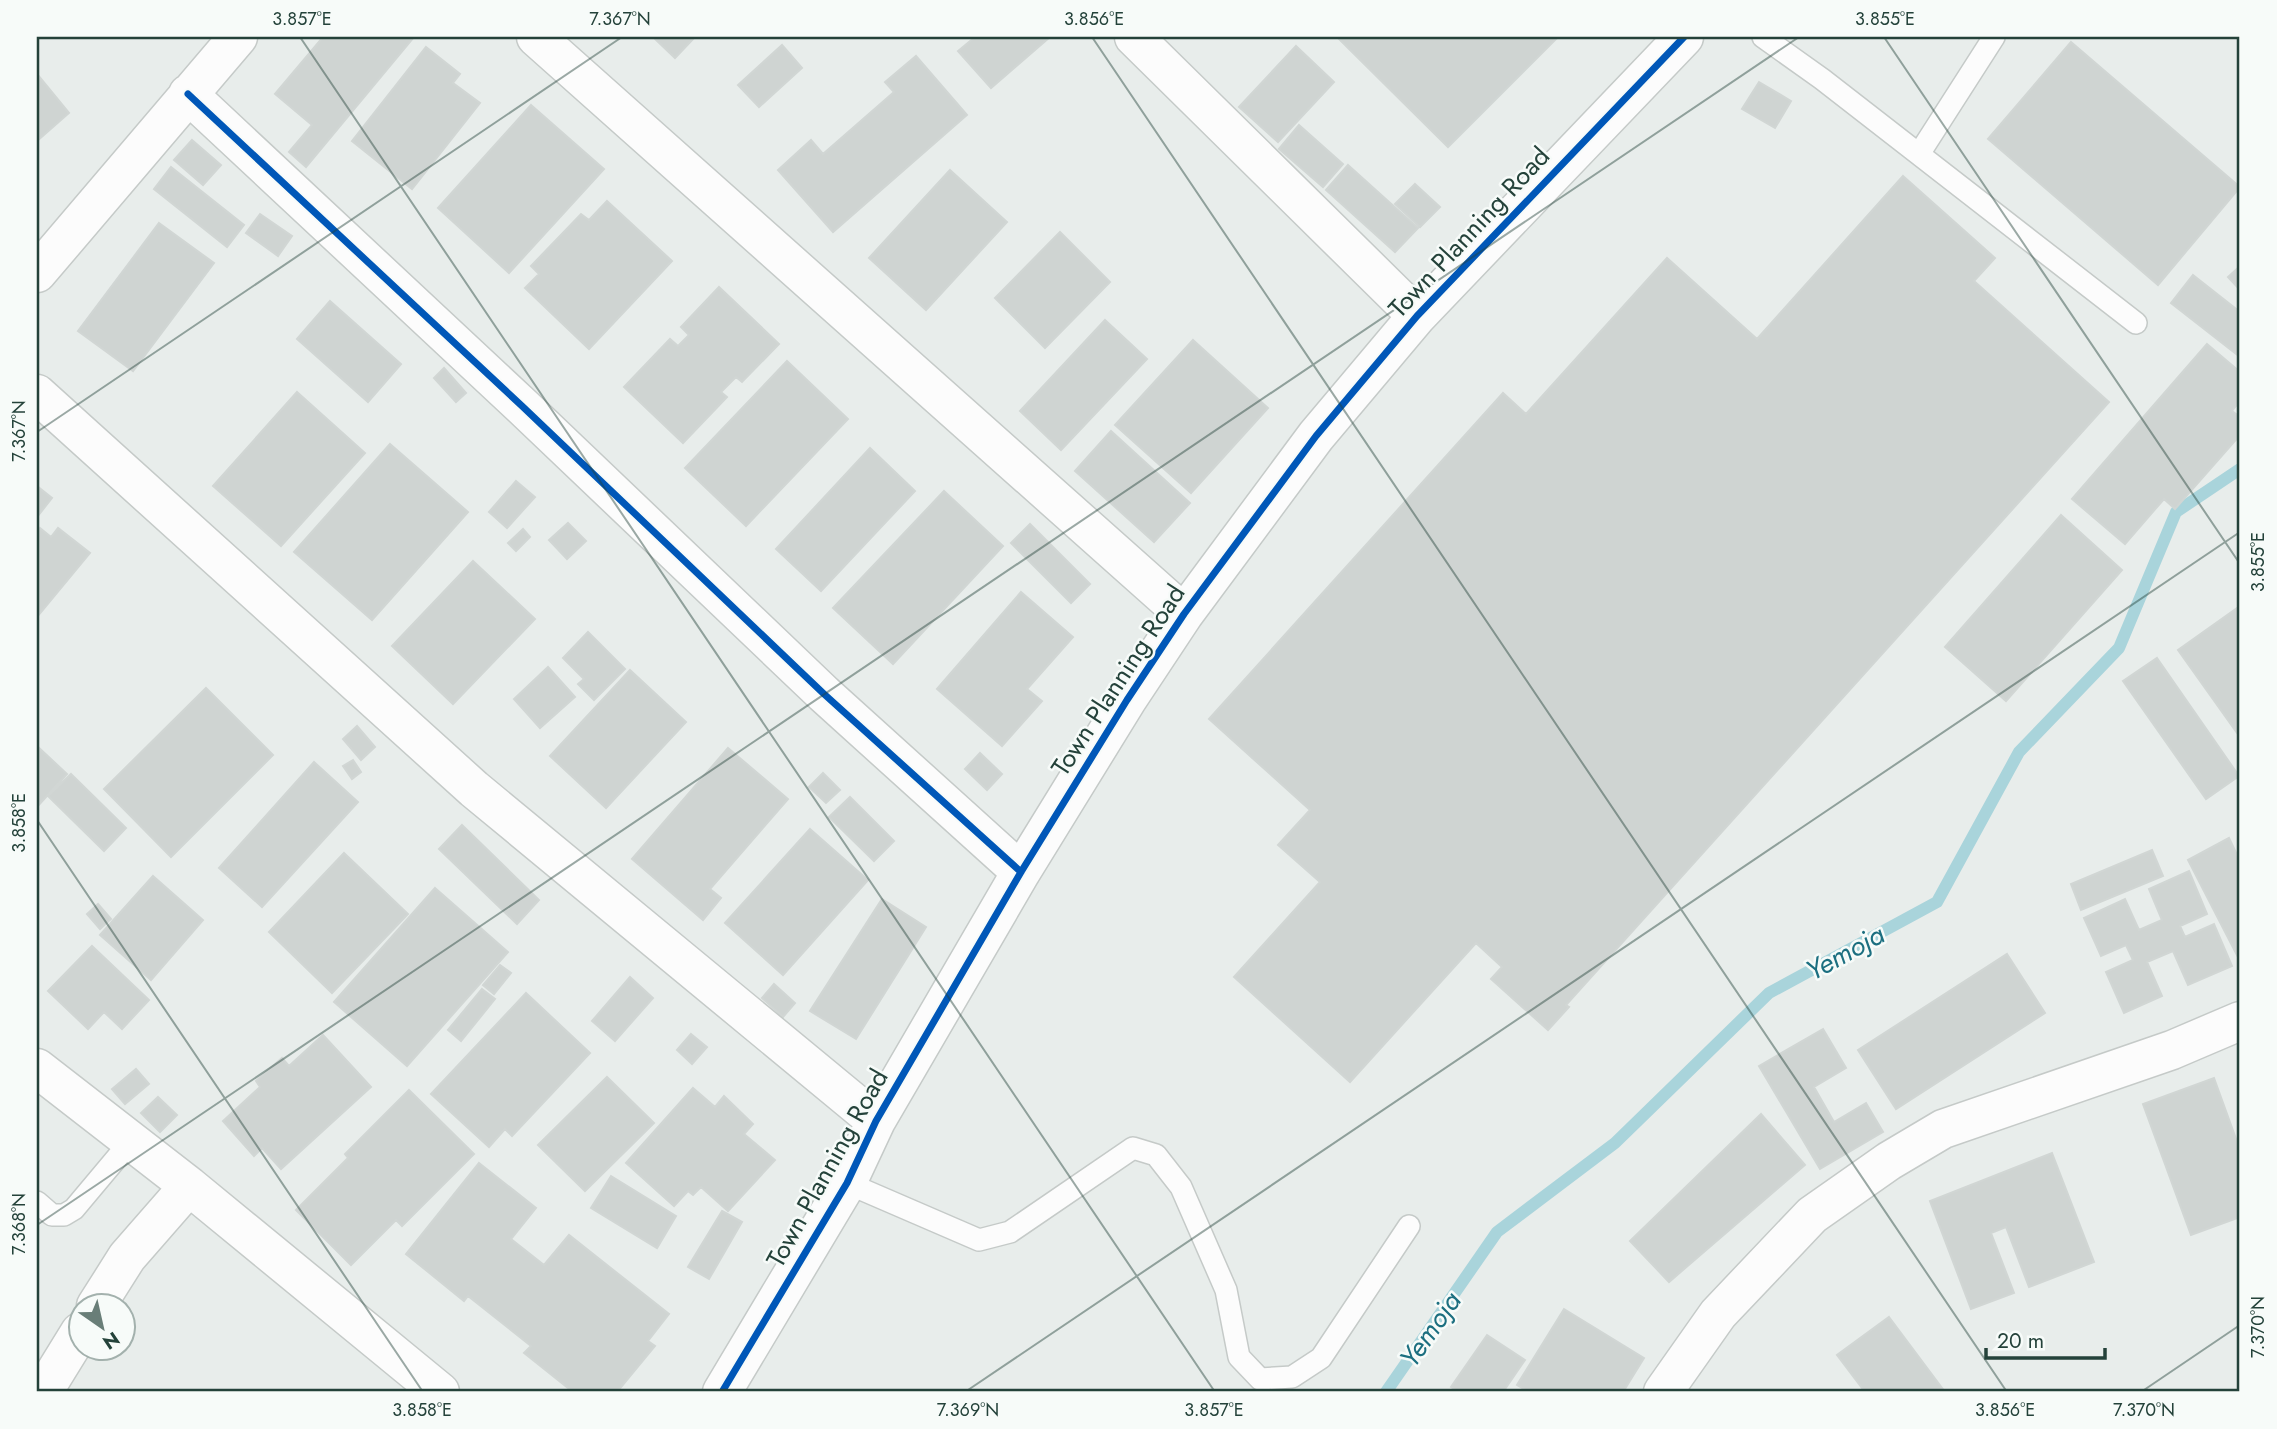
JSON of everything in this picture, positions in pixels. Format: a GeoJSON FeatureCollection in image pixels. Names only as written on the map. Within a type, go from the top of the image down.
{"type":"FeatureCollection","features":[{"type":"Feature","properties":{"kind":"street"},"geometry":{"type":"LineString","coordinates":[[37,273],[238,37]]}},
{"type":"Feature","properties":{"kind":"street"},"geometry":{"type":"LineString","coordinates":[[536,37],[1184,614]]}},
{"type":"Feature","properties":{"kind":"street"},"geometry":{"type":"LineString","coordinates":[[1134,37],[1417,316]]}},
{"type":"Feature","properties":{"kind":"street","name":"Town Planning Road"},"geometry":{"type":"LineString","coordinates":[[722,1392],[847,1183],[876,1121],[1021,872],[1184,614],[1316,436],[1417,316],[1684,37]]}},
{"type":"Feature","properties":{"kind":"street"},"geometry":{"type":"LineString","coordinates":[[188,94],[522,406],[824,694],[1021,872]]}},
{"type":"Feature","properties":{"kind":"street"},"geometry":{"type":"LineString","coordinates":[[37,394],[474,789],[876,1121]]}},
{"type":"Feature","properties":{"kind":"street"},"geometry":{"type":"LineString","coordinates":[[1663,1392],[1718,1314],[1812,1215],[1889,1161],[1943,1129],[2172,1050],[2240,1021]]}},
{"type":"Feature","properties":{"kind":"street"},"geometry":{"type":"LineString","coordinates":[[37,1068],[189,1186],[440,1392]]}},
{"type":"Feature","properties":{"kind":"street"},"geometry":{"type":"LineString","coordinates":[[105,1292],[127,1257],[189,1186]]}},
{"type":"Feature","properties":{"kind":"street"},"geometry":{"type":"LineString","coordinates":[[43,1392],[66,1355]]}},
{"type":"Feature","properties":{"kind":"lane"},"geometry":{"type":"LineString","coordinates":[[1763,37],[2136,323]]}},
{"type":"Feature","properties":{"kind":"lane"},"geometry":{"type":"LineString","coordinates":[[1919,154],[1994,37]]}},
{"type":"Feature","properties":{"kind":"lane"},"geometry":{"type":"LineString","coordinates":[[37,1202],[52,1215],[64,1215],[74,1209],[131,1141]]}},
{"type":"Feature","properties":{"kind":"lane"},"geometry":{"type":"LineString","coordinates":[[847,1183],[979,1240],[1010,1231],[1133,1148],[1156,1155],[1181,1187],[1226,1290],[1239,1357],[1260,1379],[1292,1377],[1321,1357],[1409,1226]]}},
{"type":"Feature","properties":{"kind":"building"},"geometry":{"type":"Polygon","coordinates":[[[323,37],[414,37],[306,167],[289,152],[312,125],[275,94],[323,37]]]}},
{"type":"Feature","properties":{"kind":"building"},"geometry":{"type":"Polygon","coordinates":[[[653,37],[695,37],[675,58],[653,37]]]}},
{"type":"Feature","properties":{"kind":"building"},"geometry":{"type":"Polygon","coordinates":[[[975,37],[1050,37],[991,88],[958,51],[975,37]]]}},
{"type":"Feature","properties":{"kind":"building"},"geometry":{"type":"Polygon","coordinates":[[[1337,37],[1558,37],[1448,147],[1337,37]]]}},
{"type":"Feature","properties":{"kind":"building"},"geometry":{"type":"Polygon","coordinates":[[[2071,42],[2240,187],[2158,285],[1988,139],[2071,42]]]}},
{"type":"Feature","properties":{"kind":"building"},"geometry":{"type":"Polygon","coordinates":[[[782,45],[802,68],[759,107],[738,85],[782,45]]]}},
{"type":"Feature","properties":{"kind":"building"},"geometry":{"type":"Polygon","coordinates":[[[1296,46],[1334,82],[1278,142],[1239,107],[1296,46]]]}},
{"type":"Feature","properties":{"kind":"building"},"geometry":{"type":"Polygon","coordinates":[[[426,47],[460,74],[453,83],[480,103],[412,189],[352,141],[426,47]]]}},
{"type":"Feature","properties":{"kind":"building"},"geometry":{"type":"Polygon","coordinates":[[[916,56],[967,115],[833,232],[778,170],[811,140],[823,154],[894,92],[885,82],[916,56]]]}},
{"type":"Feature","properties":{"kind":"building"},"geometry":{"type":"Polygon","coordinates":[[[37,74],[69,113],[37,141],[37,74]]]}},
{"type":"Feature","properties":{"kind":"building"},"geometry":{"type":"Polygon","coordinates":[[[1759,82],[1791,101],[1775,128],[1742,109],[1759,82]]]}},
{"type":"Feature","properties":{"kind":"building"},"geometry":{"type":"Polygon","coordinates":[[[531,105],[604,169],[509,273],[438,208],[531,105]]]}},
{"type":"Feature","properties":{"kind":"building"},"geometry":{"type":"Polygon","coordinates":[[[1299,125],[1343,164],[1323,187],[1279,149],[1299,125]]]}},
{"type":"Feature","properties":{"kind":"building"},"geometry":{"type":"Polygon","coordinates":[[[192,140],[221,165],[203,185],[174,160],[192,140]]]}},
{"type":"Feature","properties":{"kind":"building"},"geometry":{"type":"Polygon","coordinates":[[[1348,165],[1418,228],[1395,252],[1326,190],[1348,165]]]}},
{"type":"Feature","properties":{"kind":"building"},"geometry":{"type":"Polygon","coordinates":[[[171,167],[244,225],[227,247],[154,189],[171,167]]]}},
{"type":"Feature","properties":{"kind":"building"},"geometry":{"type":"Polygon","coordinates":[[[950,170],[1007,222],[926,310],[869,258],[950,170]]]}},
{"type":"Feature","properties":{"kind":"building"},"geometry":{"type":"Polygon","coordinates":[[[1903,176],[1995,258],[1974,281],[2109,402],[1566,1005],[1569,1007],[1548,1030],[1491,979],[1502,967],[1476,943],[1350,1082],[1234,977],[1320,882],[1278,845],[1310,810],[1209,719],[1503,393],[1526,414],[1667,258],[1757,339],[1903,176]]]}},
{"type":"Feature","properties":{"kind":"building"},"geometry":{"type":"Polygon","coordinates":[[[1415,184],[1440,207],[1420,227],[1395,204],[1415,184]]]}},
{"type":"Feature","properties":{"kind":"building"},"geometry":{"type":"Polygon","coordinates":[[[607,201],[672,261],[589,349],[525,288],[539,274],[531,266],[581,214],[589,220],[607,201]]]}},
{"type":"Feature","properties":{"kind":"building"},"geometry":{"type":"Polygon","coordinates":[[[260,214],[292,236],[278,256],[246,233],[260,214]]]}},
{"type":"Feature","properties":{"kind":"building"},"geometry":{"type":"Polygon","coordinates":[[[159,223],[214,263],[133,371],[78,331],[159,223]]]}},
{"type":"Feature","properties":{"kind":"building"},"geometry":{"type":"Polygon","coordinates":[[[1060,232],[1110,282],[1045,348],[995,298],[1060,232]]]}},
{"type":"Feature","properties":{"kind":"building"},"geometry":{"type":"Polygon","coordinates":[[[2240,266],[2240,290],[2228,277],[2240,266]]]}},
{"type":"Feature","properties":{"kind":"building"},"geometry":{"type":"Polygon","coordinates":[[[2193,275],[2240,312],[2240,357],[2171,303],[2193,275]]]}},
{"type":"Feature","properties":{"kind":"building"},"geometry":{"type":"Polygon","coordinates":[[[719,287],[779,344],[742,382],[736,377],[721,392],[727,397],[683,443],[624,387],[670,339],[678,346],[689,335],[681,327],[719,287]]]}},
{"type":"Feature","properties":{"kind":"building"},"geometry":{"type":"Polygon","coordinates":[[[330,301],[401,364],[368,402],[297,339],[330,301]]]}},
{"type":"Feature","properties":{"kind":"building"},"geometry":{"type":"Polygon","coordinates":[[[1105,320],[1147,359],[1061,450],[1020,411],[1105,320]]]}},
{"type":"Feature","properties":{"kind":"building"},"geometry":{"type":"Polygon","coordinates":[[[1193,340],[1268,408],[1191,493],[1115,425],[1193,340]]]}},
{"type":"Feature","properties":{"kind":"building"},"geometry":{"type":"Polygon","coordinates":[[[2207,344],[2240,372],[2240,401],[2232,411],[2240,417],[2240,435],[2175,509],[2164,499],[2125,544],[2072,499],[2207,344]]]}},
{"type":"Feature","properties":{"kind":"building"},"geometry":{"type":"Polygon","coordinates":[[[787,361],[848,419],[746,526],[685,468],[787,361]]]}},
{"type":"Feature","properties":{"kind":"building"},"geometry":{"type":"Polygon","coordinates":[[[444,368],[466,393],[456,402],[434,378],[444,368]]]}},
{"type":"Feature","properties":{"kind":"building"},"geometry":{"type":"Polygon","coordinates":[[[297,392],[365,453],[281,546],[213,486],[297,392]]]}},
{"type":"Feature","properties":{"kind":"building"},"geometry":{"type":"Polygon","coordinates":[[[1111,431],[1190,503],[1154,542],[1075,471],[1111,431]]]}},
{"type":"Feature","properties":{"kind":"building"},"geometry":{"type":"Polygon","coordinates":[[[390,444],[468,512],[372,620],[294,552],[390,444]]]}},
{"type":"Feature","properties":{"kind":"building"},"geometry":{"type":"Polygon","coordinates":[[[870,448],[915,491],[821,591],[776,549],[870,448]]]}},
{"type":"Feature","properties":{"kind":"building"},"geometry":{"type":"Polygon","coordinates":[[[516,481],[535,497],[507,528],[489,512],[516,481]]]}},
{"type":"Feature","properties":{"kind":"building"},"geometry":{"type":"Polygon","coordinates":[[[37,486],[52,498],[37,517],[37,486]]]}},
{"type":"Feature","properties":{"kind":"building"},"geometry":{"type":"Polygon","coordinates":[[[944,491],[1003,546],[893,664],[833,608],[944,491]]]}},
{"type":"Feature","properties":{"kind":"building"},"geometry":{"type":"Polygon","coordinates":[[[2061,515],[2122,570],[2006,701],[1945,647],[2061,515]]]}},
{"type":"Feature","properties":{"kind":"building"},"geometry":{"type":"Polygon","coordinates":[[[568,523],[586,541],[567,559],[549,540],[568,523]]]}},
{"type":"Feature","properties":{"kind":"building"},"geometry":{"type":"Polygon","coordinates":[[[1030,524],[1090,584],[1071,603],[1011,543],[1030,524]]]}},
{"type":"Feature","properties":{"kind":"building"},"geometry":{"type":"Polygon","coordinates":[[[40,528],[51,537],[58,528],[90,553],[37,617],[37,533],[40,528]]]}},
{"type":"Feature","properties":{"kind":"building"},"geometry":{"type":"Polygon","coordinates":[[[523,529],[530,537],[516,551],[508,543],[523,529]]]}},
{"type":"Feature","properties":{"kind":"building"},"geometry":{"type":"Polygon","coordinates":[[[473,561],[535,619],[453,704],[392,646],[473,561]]]}},
{"type":"Feature","properties":{"kind":"building"},"geometry":{"type":"Polygon","coordinates":[[[1021,592],[1073,637],[1027,689],[1042,701],[1002,746],[937,689],[1021,592]]]}},
{"type":"Feature","properties":{"kind":"building"},"geometry":{"type":"Polygon","coordinates":[[[2240,606],[2240,737],[2178,650],[2240,606]]]}},
{"type":"Feature","properties":{"kind":"building"},"geometry":{"type":"Polygon","coordinates":[[[588,632],[625,669],[594,700],[578,684],[584,679],[563,658],[588,632]]]}},
{"type":"Feature","properties":{"kind":"building"},"geometry":{"type":"Polygon","coordinates":[[[2157,658],[2239,776],[2206,799],[2123,681],[2157,658]]]}},
{"type":"Feature","properties":{"kind":"building"},"geometry":{"type":"Polygon","coordinates":[[[548,667],[575,697],[540,728],[514,699],[548,667]]]}},
{"type":"Feature","properties":{"kind":"building"},"geometry":{"type":"Polygon","coordinates":[[[630,670],[686,722],[606,808],[550,756],[630,670]]]}},
{"type":"Feature","properties":{"kind":"building"},"geometry":{"type":"Polygon","coordinates":[[[206,688],[273,755],[171,857],[104,789],[206,688]]]}},
{"type":"Feature","properties":{"kind":"building"},"geometry":{"type":"Polygon","coordinates":[[[357,726],[375,747],[361,760],[343,739],[357,726]]]}},
{"type":"Feature","properties":{"kind":"building"},"geometry":{"type":"Polygon","coordinates":[[[37,746],[67,774],[37,807],[37,746]]]}},
{"type":"Feature","properties":{"kind":"building"},"geometry":{"type":"Polygon","coordinates":[[[728,748],[788,799],[710,889],[721,898],[703,920],[632,859],[728,748]]]}},
{"type":"Feature","properties":{"kind":"building"},"geometry":{"type":"Polygon","coordinates":[[[980,753],[1002,774],[987,790],[965,769],[980,753]]]}},
{"type":"Feature","properties":{"kind":"building"},"geometry":{"type":"Polygon","coordinates":[[[353,760],[361,772],[352,779],[343,766],[353,760]]]}},
{"type":"Feature","properties":{"kind":"building"},"geometry":{"type":"Polygon","coordinates":[[[314,762],[358,802],[262,907],[219,868],[314,762]]]}},
{"type":"Feature","properties":{"kind":"building"},"geometry":{"type":"Polygon","coordinates":[[[823,773],[840,790],[826,803],[809,787],[823,773]]]}},
{"type":"Feature","properties":{"kind":"building"},"geometry":{"type":"Polygon","coordinates":[[[71,774],[126,828],[104,851],[48,796],[71,774]]]}},
{"type":"Feature","properties":{"kind":"building"},"geometry":{"type":"Polygon","coordinates":[[[850,797],[894,841],[874,861],[829,817],[850,797]]]}},
{"type":"Feature","properties":{"kind":"building"},"geometry":{"type":"Polygon","coordinates":[[[462,825],[539,900],[517,924],[439,849],[462,825]]]}},
{"type":"Feature","properties":{"kind":"building"},"geometry":{"type":"Polygon","coordinates":[[[810,829],[868,880],[783,975],[725,923],[810,829]]]}},
{"type":"Feature","properties":{"kind":"building"},"geometry":{"type":"Polygon","coordinates":[[[2229,838],[2240,861],[2240,961],[2188,860],[2229,838]]]}},
{"type":"Feature","properties":{"kind":"building"},"geometry":{"type":"Polygon","coordinates":[[[2152,850],[2163,876],[2081,910],[2071,884],[2152,850]]]}},
{"type":"Feature","properties":{"kind":"building"},"geometry":{"type":"Polygon","coordinates":[[[344,853],[408,914],[332,993],[269,932],[344,853]]]}},
{"type":"Feature","properties":{"kind":"building"},"geometry":{"type":"Polygon","coordinates":[[[2189,871],[2207,914],[2180,926],[2185,937],[2214,924],[2232,966],[2188,985],[2173,951],[2147,962],[2162,996],[2124,1013],[2106,972],[2133,960],[2126,945],[2101,956],[2084,918],[2125,899],[2139,930],[2162,920],[2149,889],[2189,871]]]}},
{"type":"Feature","properties":{"kind":"building"},"geometry":{"type":"Polygon","coordinates":[[[153,876],[203,920],[151,980],[100,935],[153,876]]]}},
{"type":"Feature","properties":{"kind":"building"},"geometry":{"type":"Polygon","coordinates":[[[435,888],[508,952],[407,1066],[334,1002],[435,888]]]}},
{"type":"Feature","properties":{"kind":"building"},"geometry":{"type":"Polygon","coordinates":[[[882,899],[926,927],[856,1039],[810,1011],[882,899]]]}},
{"type":"Feature","properties":{"kind":"building"},"geometry":{"type":"Polygon","coordinates":[[[98,904],[111,919],[100,929],[87,914],[98,904]]]}},
{"type":"Feature","properties":{"kind":"building"},"geometry":{"type":"Polygon","coordinates":[[[92,946],[149,1000],[122,1029],[104,1012],[88,1029],[48,991],[92,946]]]}},
{"type":"Feature","properties":{"kind":"building"},"geometry":{"type":"Polygon","coordinates":[[[2007,954],[2045,1013],[1896,1109],[1858,1050],[2007,954]]]}},
{"type":"Feature","properties":{"kind":"building"},"geometry":{"type":"Polygon","coordinates":[[[500,965],[511,973],[494,994],[483,985],[500,965]]]}},
{"type":"Feature","properties":{"kind":"building"},"geometry":{"type":"Polygon","coordinates":[[[630,977],[653,998],[615,1041],[592,1021],[630,977]]]}},
{"type":"Feature","properties":{"kind":"building"},"geometry":{"type":"Polygon","coordinates":[[[774,984],[795,1003],[783,1017],[762,998],[774,984]]]}},
{"type":"Feature","properties":{"kind":"building"},"geometry":{"type":"Polygon","coordinates":[[[482,989],[495,999],[461,1041],[448,1030],[482,989]]]}},
{"type":"Feature","properties":{"kind":"building"},"geometry":{"type":"Polygon","coordinates":[[[526,993],[590,1053],[512,1136],[505,1129],[489,1147],[431,1094],[526,993]]]}},
{"type":"Feature","properties":{"kind":"building"},"geometry":{"type":"Polygon","coordinates":[[[1823,1029],[1846,1068],[1814,1087],[1834,1122],[1866,1103],[1883,1132],[1820,1169],[1759,1066],[1823,1029]]]}},
{"type":"Feature","properties":{"kind":"building"},"geometry":{"type":"Polygon","coordinates":[[[691,1034],[707,1047],[692,1064],[677,1050],[691,1034]]]}},
{"type":"Feature","properties":{"kind":"building"},"geometry":{"type":"Polygon","coordinates":[[[323,1035],[371,1087],[281,1169],[262,1148],[254,1156],[223,1121],[260,1087],[256,1081],[282,1058],[289,1066],[323,1035]]]}},
{"type":"Feature","properties":{"kind":"building"},"geometry":{"type":"Polygon","coordinates":[[[136,1069],[149,1084],[125,1104],[112,1089],[136,1069]]]}},
{"type":"Feature","properties":{"kind":"building"},"geometry":{"type":"Polygon","coordinates":[[[607,1077],[654,1123],[585,1191],[538,1145],[607,1077]]]}},
{"type":"Feature","properties":{"kind":"building"},"geometry":{"type":"Polygon","coordinates":[[[2214,1078],[2240,1150],[2240,1217],[2191,1235],[2143,1104],[2214,1078]]]}},
{"type":"Feature","properties":{"kind":"building"},"geometry":{"type":"Polygon","coordinates":[[[693,1088],[715,1107],[724,1096],[753,1124],[744,1134],[775,1160],[728,1211],[701,1187],[693,1195],[688,1191],[674,1206],[626,1163],[693,1088]]]}},
{"type":"Feature","properties":{"kind":"building"},"geometry":{"type":"Polygon","coordinates":[[[409,1090],[474,1154],[402,1226],[396,1220],[351,1265],[296,1210],[348,1158],[345,1154],[409,1090]]]}},
{"type":"Feature","properties":{"kind":"building"},"geometry":{"type":"Polygon","coordinates":[[[158,1097],[177,1115],[160,1132],[141,1113],[158,1097]]]}},
{"type":"Feature","properties":{"kind":"building"},"geometry":{"type":"Polygon","coordinates":[[[1761,1114],[1805,1165],[1669,1282],[1630,1241],[1761,1114]]]}},
{"type":"Feature","properties":{"kind":"building"},"geometry":{"type":"Polygon","coordinates":[[[2052,1153],[2094,1262],[2029,1287],[2006,1227],[1991,1233],[2014,1293],[1971,1309],[1930,1201],[2052,1153]]]}},
{"type":"Feature","properties":{"kind":"building"},"geometry":{"type":"Polygon","coordinates":[[[479,1163],[536,1208],[511,1239],[544,1265],[569,1235],[669,1314],[648,1341],[655,1346],[617,1392],[573,1392],[524,1353],[531,1346],[468,1296],[464,1301],[406,1254],[479,1163]]]}},
{"type":"Feature","properties":{"kind":"building"},"geometry":{"type":"Polygon","coordinates":[[[611,1176],[676,1216],[657,1248],[591,1208],[611,1176]]]}},
{"type":"Feature","properties":{"kind":"building"},"geometry":{"type":"Polygon","coordinates":[[[722,1211],[742,1222],[709,1279],[688,1267],[722,1211]]]}},
{"type":"Feature","properties":{"kind":"building"},"geometry":{"type":"Polygon","coordinates":[[[1564,1309],[1644,1358],[1623,1392],[1529,1392],[1517,1385],[1564,1309]]]}},
{"type":"Feature","properties":{"kind":"building"},"geometry":{"type":"Polygon","coordinates":[[[1889,1317],[1945,1392],[1865,1392],[1837,1355],[1889,1317]]]}},
{"type":"Feature","properties":{"kind":"building"},"geometry":{"type":"Polygon","coordinates":[[[1487,1335],[1525,1360],[1503,1392],[1459,1392],[1451,1387],[1487,1335]]]}},
{"type":"Feature","properties":{"kind":"waterway","name":"Yemoja"},"geometry":{"type":"LineString","coordinates":[[1386,1392],[1497,1232],[1615,1143],[1769,993],[1937,902],[2019,752],[2119,648],[2176,512],[2240,469]]}},
{"type":"Feature","properties":{"kind":"cycle path"},"geometry":{"type":"LineString","coordinates":[[722,1392],[847,1183],[876,1121],[1021,872],[1127,700],[1184,614],[1316,436],[1417,316],[1684,37]]}},
{"type":"Feature","properties":{"kind":"cycle path"},"geometry":{"type":"LineString","coordinates":[[188,94],[522,406],[824,694],[1021,872]]}}]}
